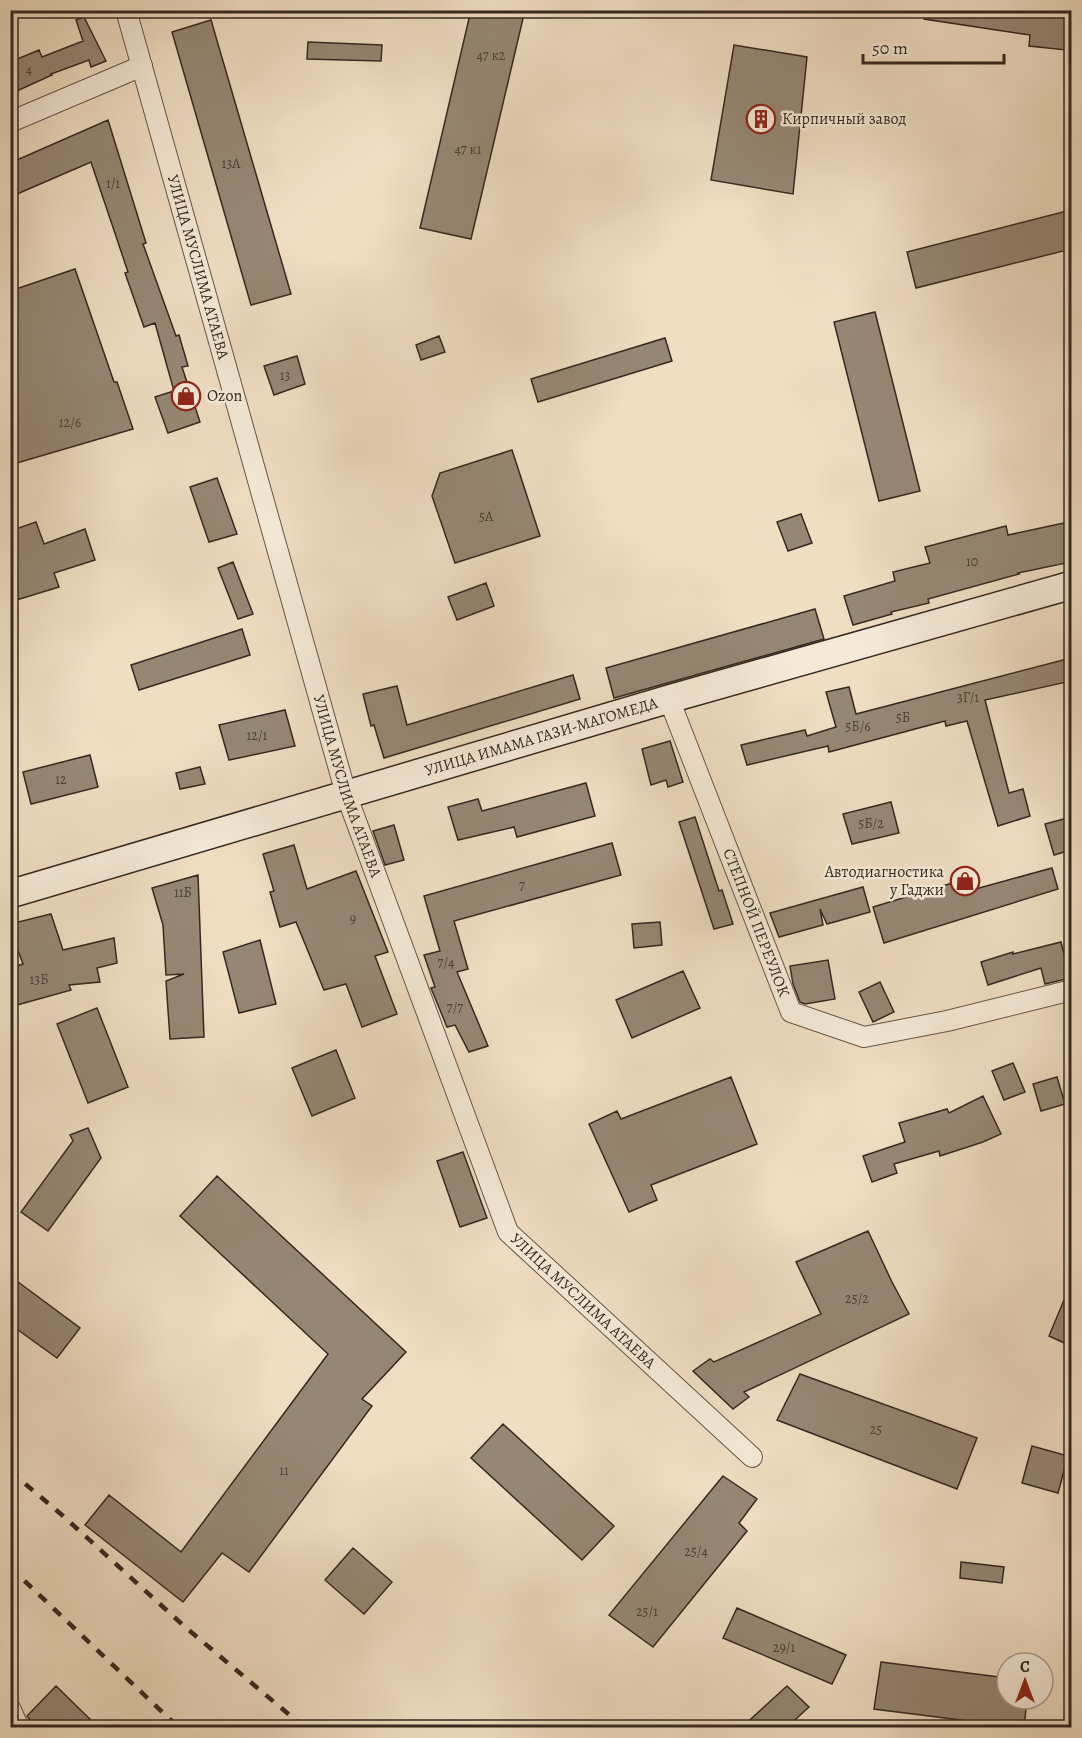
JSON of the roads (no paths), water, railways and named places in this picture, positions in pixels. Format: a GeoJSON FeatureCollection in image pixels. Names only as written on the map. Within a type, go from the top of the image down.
{"type":"FeatureCollection","features":[{"type":"Feature","properties":{"kind":"main road"},"geometry":{"type":"LineString","coordinates":[[10,877],[344,786],[1071,572]]}},
{"type":"Feature","properties":{"kind":"main road","name":"УЛИЦА ИМАМА ГАЗИ-МАГОМЕДА"},"geometry":{"type":"LineString","coordinates":[[10,894],[344,786],[669,699],[1071,585]]}},
{"type":"Feature","properties":{"kind":"street","name":"УЛИЦА МУСЛИМА АТАЕВА"},"geometry":{"type":"LineString","coordinates":[[126,10],[344,786],[508,1232],[752,1457]]}},
{"type":"Feature","properties":{"kind":"street"},"geometry":{"type":"LineString","coordinates":[[10,122],[142,66]]}},
{"type":"Feature","properties":{"kind":"street","name":"СТЕПНОЙ ПЕРЕУЛОК"},"geometry":{"type":"LineString","coordinates":[[669,699],[791,1012],[864,1036],[947,1021],[1071,990]]}},
{"type":"Feature","properties":{"kind":"street"},"geometry":{"type":"LineString","coordinates":[[10,1708],[19,1728]]}},
{"type":"Feature","properties":{"kind":"railway"},"geometry":{"type":"LineString","coordinates":[[10,1471],[184,1626],[305,1728]]}},
{"type":"Feature","properties":{"kind":"railway"},"geometry":{"type":"LineString","coordinates":[[10,1567],[179,1728]]}},
{"type":"Feature","properties":{"kind":"place","name":"Кирпичный завод"},"geometry":{"type":"Point","coordinates":[761,119]}},
{"type":"Feature","properties":{"kind":"place","name":"Ozon"},"geometry":{"type":"Point","coordinates":[186,396]}},
{"type":"Feature","properties":{"kind":"place","name":"Автодиагностика у Гаджи"},"geometry":{"type":"Point","coordinates":[965,881]}}]}
